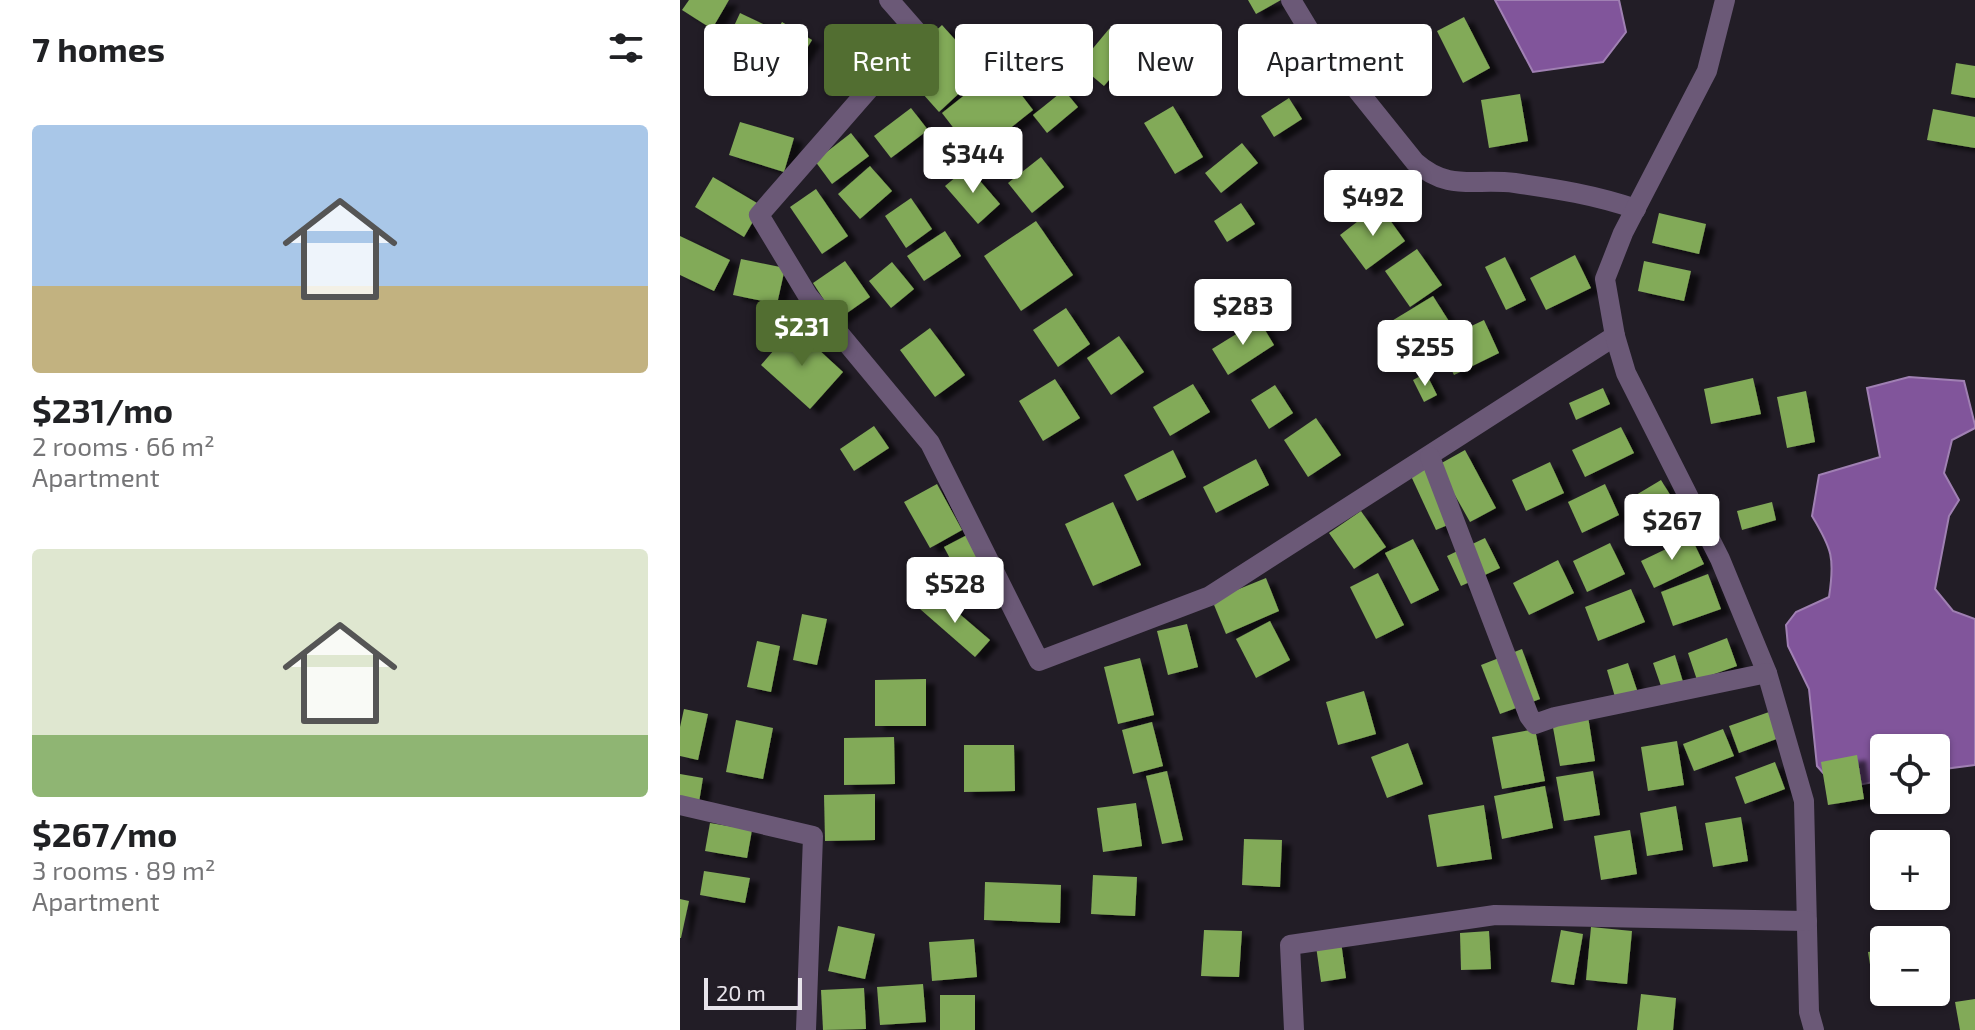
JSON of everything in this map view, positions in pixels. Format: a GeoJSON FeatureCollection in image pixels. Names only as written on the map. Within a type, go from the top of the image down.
{"type":"FeatureCollection","features":[{"type":"Feature","properties":{"kind":"street"},"geometry":{"type":"LineString","coordinates":[[889,0],[918,33],[759,215],[808,296],[930,443],[1039,661],[1210,596],[1615,336]]}},
{"type":"Feature","properties":{"kind":"street"},"geometry":{"type":"LineString","coordinates":[[1291,0],[1309,30],[1415,162],[1429,174],[1446,181],[1509,183],[1593,194],[1636,209]]}},
{"type":"Feature","properties":{"kind":"street"},"geometry":{"type":"LineString","coordinates":[[1725,0],[1707,71],[1623,233],[1605,279],[1615,336],[1626,373],[1720,559],[1767,673],[1804,801],[1809,1012],[1814,1030]]}},
{"type":"Feature","properties":{"kind":"street"},"geometry":{"type":"LineString","coordinates":[[1430,457],[1529,716],[1535,724],[1555,717],[1767,673]]}},
{"type":"Feature","properties":{"kind":"street"},"geometry":{"type":"LineString","coordinates":[[680,805],[813,836],[806,1030]]}},
{"type":"Feature","properties":{"kind":"street"},"geometry":{"type":"LineString","coordinates":[[1294,1030],[1290,945],[1495,915],[1807,921]]}},
{"type":"Feature","properties":{"kind":"shaded area"},"geometry":{"type":"Polygon","coordinates":[[[1495,0],[1619,0],[1626,32],[1603,62],[1533,72],[1495,0]]]}},
{"type":"Feature","properties":{"kind":"shaded area"},"geometry":{"type":"Polygon","coordinates":[[[1909,377],[1964,381],[1975,428],[1952,440],[1944,473],[1959,500],[1949,516],[1935,589],[1953,611],[1975,619],[1975,765],[1950,768],[1950,734],[1870,734],[1870,783],[1853,786],[1833,784],[1817,766],[1809,689],[1788,646],[1786,625],[1796,612],[1829,597],[1832,573],[1830,554],[1812,516],[1819,475],[1880,457],[1867,388],[1909,377]]]}},
{"type":"Feature","properties":{"kind":"building"},"geometry":{"type":"Polygon","coordinates":[[[689,0],[729,0],[715,24],[704,24],[682,10],[689,0]]]}},
{"type":"Feature","properties":{"kind":"building"},"geometry":{"type":"Polygon","coordinates":[[[1248,0],[1281,0],[1256,14],[1248,0]]]}},
{"type":"Feature","properties":{"kind":"building"},"geometry":{"type":"Polygon","coordinates":[[[740,13],[763,24],[735,24],[740,13]]]}},
{"type":"Feature","properties":{"kind":"building"},"geometry":{"type":"Polygon","coordinates":[[[1464,17],[1490,68],[1463,83],[1437,31],[1464,17]]]}},
{"type":"Feature","properties":{"kind":"building"},"geometry":{"type":"Polygon","coordinates":[[[942,25],[955,40],[956,96],[939,112],[925,96],[939,96],[939,28],[942,25]]]}},
{"type":"Feature","properties":{"kind":"building"},"geometry":{"type":"Polygon","coordinates":[[[1109,29],[1109,80],[1104,86],[1093,77],[1093,48],[1109,29]]]}},
{"type":"Feature","properties":{"kind":"building"},"geometry":{"type":"Polygon","coordinates":[[[1956,63],[1975,66],[1975,98],[1951,94],[1956,63]]]}},
{"type":"Feature","properties":{"kind":"building"},"geometry":{"type":"Polygon","coordinates":[[[1520,94],[1528,141],[1489,148],[1481,100],[1520,94]]]}},
{"type":"Feature","properties":{"kind":"building"},"geometry":{"type":"Polygon","coordinates":[[[963,96],[1022,96],[1033,110],[975,156],[942,113],[963,96]]]}},
{"type":"Feature","properties":{"kind":"building"},"geometry":{"type":"Polygon","coordinates":[[[1057,96],[1069,96],[1078,107],[1047,133],[1033,115],[1057,96]]]}},
{"type":"Feature","properties":{"kind":"building"},"geometry":{"type":"Polygon","coordinates":[[[1289,98],[1302,119],[1274,137],[1261,116],[1289,98]]]}},
{"type":"Feature","properties":{"kind":"building"},"geometry":{"type":"Polygon","coordinates":[[[1173,106],[1203,157],[1175,174],[1144,123],[1173,106]]]}},
{"type":"Feature","properties":{"kind":"building"},"geometry":{"type":"Polygon","coordinates":[[[911,108],[928,130],[891,158],[874,136],[911,108]]]}},
{"type":"Feature","properties":{"kind":"building"},"geometry":{"type":"Polygon","coordinates":[[[1933,109],[1975,117],[1975,148],[1927,140],[1933,109]]]}},
{"type":"Feature","properties":{"kind":"building"},"geometry":{"type":"Polygon","coordinates":[[[740,122],[794,138],[784,172],[729,155],[740,122]]]}},
{"type":"Feature","properties":{"kind":"building"},"geometry":{"type":"Polygon","coordinates":[[[851,133],[869,156],[832,184],[815,161],[851,133]]]}},
{"type":"Feature","properties":{"kind":"building"},"geometry":{"type":"Polygon","coordinates":[[[1242,143],[1258,163],[1221,193],[1205,173],[1242,143]]]}},
{"type":"Feature","properties":{"kind":"building"},"geometry":{"type":"Polygon","coordinates":[[[1041,157],[1064,187],[1032,213],[1008,183],[1041,157]]]}},
{"type":"Feature","properties":{"kind":"building"},"geometry":{"type":"Polygon","coordinates":[[[870,166],[892,191],[860,219],[838,194],[870,166]]]}},
{"type":"Feature","properties":{"kind":"building"},"geometry":{"type":"Polygon","coordinates":[[[968,167],[1000,204],[978,224],[945,186],[968,167]]]}},
{"type":"Feature","properties":{"kind":"building"},"geometry":{"type":"Polygon","coordinates":[[[713,177],[762,206],[744,237],[695,207],[713,177]]]}},
{"type":"Feature","properties":{"kind":"building"},"geometry":{"type":"Polygon","coordinates":[[[816,189],[848,236],[822,254],[790,207],[816,189]]]}},
{"type":"Feature","properties":{"kind":"building"},"geometry":{"type":"Polygon","coordinates":[[[911,198],[932,229],[906,248],[885,216],[911,198]]]}},
{"type":"Feature","properties":{"kind":"building"},"geometry":{"type":"Polygon","coordinates":[[[1241,203],[1255,224],[1227,242],[1214,221],[1241,203]]]}},
{"type":"Feature","properties":{"kind":"building"},"geometry":{"type":"Polygon","coordinates":[[[1379,205],[1405,241],[1366,270],[1340,235],[1379,205]]]}},
{"type":"Feature","properties":{"kind":"building"},"geometry":{"type":"Polygon","coordinates":[[[1659,213],[1706,224],[1699,254],[1652,243],[1659,213]]]}},
{"type":"Feature","properties":{"kind":"building"},"geometry":{"type":"Polygon","coordinates":[[[1036,221],[1073,275],[1021,311],[984,256],[1036,221]]]}},
{"type":"Feature","properties":{"kind":"building"},"geometry":{"type":"Polygon","coordinates":[[[945,231],[961,256],[924,281],[907,256],[945,231]]]}},
{"type":"Feature","properties":{"kind":"building"},"geometry":{"type":"Polygon","coordinates":[[[680,236],[730,260],[714,291],[680,275],[680,236]]]}},
{"type":"Feature","properties":{"kind":"building"},"geometry":{"type":"Polygon","coordinates":[[[1417,249],[1442,285],[1410,307],[1385,271],[1417,249]]]}},
{"type":"Feature","properties":{"kind":"building"},"geometry":{"type":"Polygon","coordinates":[[[1575,255],[1591,288],[1546,310],[1530,278],[1575,255]]]}},
{"type":"Feature","properties":{"kind":"building"},"geometry":{"type":"Polygon","coordinates":[[[1505,257],[1526,300],[1506,310],[1485,267],[1505,257]]]}},
{"type":"Feature","properties":{"kind":"building"},"geometry":{"type":"Polygon","coordinates":[[[741,259],[785,268],[777,304],[733,295],[741,259]]]}},
{"type":"Feature","properties":{"kind":"building"},"geometry":{"type":"Polygon","coordinates":[[[845,261],[870,297],[837,320],[813,283],[845,261]]]}},
{"type":"Feature","properties":{"kind":"building"},"geometry":{"type":"Polygon","coordinates":[[[1644,261],[1691,271],[1684,301],[1638,291],[1644,261]]]}},
{"type":"Feature","properties":{"kind":"building"},"geometry":{"type":"Polygon","coordinates":[[[892,262],[914,289],[891,308],[869,281],[892,262]]]}},
{"type":"Feature","properties":{"kind":"building"},"geometry":{"type":"Polygon","coordinates":[[[1433,296],[1452,326],[1410,353],[1390,322],[1433,296]]]}},
{"type":"Feature","properties":{"kind":"building"},"geometry":{"type":"Polygon","coordinates":[[[1066,308],[1090,344],[1058,367],[1033,330],[1066,308]]]}},
{"type":"Feature","properties":{"kind":"building"},"geometry":{"type":"Polygon","coordinates":[[[1259,320],[1274,345],[1228,375],[1212,349],[1259,320]]]}},
{"type":"Feature","properties":{"kind":"building"},"geometry":{"type":"Polygon","coordinates":[[[1484,320],[1499,353],[1454,375],[1438,342],[1484,320]]]}},
{"type":"Feature","properties":{"kind":"building"},"geometry":{"type":"Polygon","coordinates":[[[794,327],[843,372],[810,409],[761,365],[794,327]]]}},
{"type":"Feature","properties":{"kind":"building"},"geometry":{"type":"Polygon","coordinates":[[[930,328],[965,375],[935,397],[900,350],[930,328]]]}},
{"type":"Feature","properties":{"kind":"building"},"geometry":{"type":"Polygon","coordinates":[[[1119,336],[1144,372],[1111,395],[1087,358],[1119,336]]]}},
{"type":"Feature","properties":{"kind":"building"},"geometry":{"type":"Polygon","coordinates":[[[1426,373],[1437,395],[1424,402],[1413,380],[1426,373]]]}},
{"type":"Feature","properties":{"kind":"building"},"geometry":{"type":"Polygon","coordinates":[[[1753,378],[1761,414],[1711,424],[1704,389],[1753,378]]]}},
{"type":"Feature","properties":{"kind":"building"},"geometry":{"type":"Polygon","coordinates":[[[1055,379],[1080,418],[1043,441],[1019,401],[1055,379]]]}},
{"type":"Feature","properties":{"kind":"building"},"geometry":{"type":"Polygon","coordinates":[[[1193,384],[1210,412],[1170,436],[1153,407],[1193,384]]]}},
{"type":"Feature","properties":{"kind":"building"},"geometry":{"type":"Polygon","coordinates":[[[1275,385],[1293,413],[1269,429],[1251,400],[1275,385]]]}},
{"type":"Feature","properties":{"kind":"building"},"geometry":{"type":"Polygon","coordinates":[[[1603,388],[1610,404],[1576,420],[1569,403],[1603,388]]]}},
{"type":"Feature","properties":{"kind":"building"},"geometry":{"type":"Polygon","coordinates":[[[1806,391],[1815,442],[1787,448],[1777,397],[1806,391]]]}},
{"type":"Feature","properties":{"kind":"building"},"geometry":{"type":"Polygon","coordinates":[[[1316,418],[1341,455],[1308,477],[1284,440],[1316,418]]]}},
{"type":"Feature","properties":{"kind":"building"},"geometry":{"type":"Polygon","coordinates":[[[874,426],[889,448],[854,471],[840,449],[874,426]]]}},
{"type":"Feature","properties":{"kind":"building"},"geometry":{"type":"Polygon","coordinates":[[[1621,427],[1634,453],[1585,477],[1572,450],[1621,427]]]}},
{"type":"Feature","properties":{"kind":"building"},"geometry":{"type":"Polygon","coordinates":[[[1173,450],[1186,477],[1137,501],[1124,475],[1173,450]]]}},
{"type":"Feature","properties":{"kind":"building"},"geometry":{"type":"Polygon","coordinates":[[[1465,450],[1496,508],[1470,522],[1438,465],[1465,450]]]}},
{"type":"Feature","properties":{"kind":"building"},"geometry":{"type":"Polygon","coordinates":[[[1256,459],[1269,485],[1216,513],[1203,487],[1256,459]]]}},
{"type":"Feature","properties":{"kind":"building"},"geometry":{"type":"Polygon","coordinates":[[[1550,462],[1564,493],[1526,511],[1512,480],[1550,462]]]}},
{"type":"Feature","properties":{"kind":"building"},"geometry":{"type":"Polygon","coordinates":[[[1426,469],[1450,524],[1436,530],[1411,476],[1426,469]]]}},
{"type":"Feature","properties":{"kind":"building"},"geometry":{"type":"Polygon","coordinates":[[[1661,480],[1690,527],[1665,542],[1636,495],[1661,480]]]}},
{"type":"Feature","properties":{"kind":"building"},"geometry":{"type":"Polygon","coordinates":[[[937,484],[962,530],[930,548],[904,502],[937,484]]]}},
{"type":"Feature","properties":{"kind":"building"},"geometry":{"type":"Polygon","coordinates":[[[1605,484],[1619,515],[1582,533],[1568,502],[1605,484]]]}},
{"type":"Feature","properties":{"kind":"building"},"geometry":{"type":"Polygon","coordinates":[[[1113,502],[1141,565],[1093,586],[1065,524],[1113,502]]]}},
{"type":"Feature","properties":{"kind":"building"},"geometry":{"type":"Polygon","coordinates":[[[1772,502],[1776,520],[1742,530],[1737,511],[1772,502]]]}},
{"type":"Feature","properties":{"kind":"building"},"geometry":{"type":"Polygon","coordinates":[[[1361,511],[1386,547],[1354,569],[1329,533],[1361,511]]]}},
{"type":"Feature","properties":{"kind":"building"},"geometry":{"type":"Polygon","coordinates":[[[967,535],[986,572],[963,584],[944,547],[967,535]]]}},
{"type":"Feature","properties":{"kind":"building"},"geometry":{"type":"Polygon","coordinates":[[[1691,537],[1704,564],[1654,588],[1641,561],[1691,537]]]}},
{"type":"Feature","properties":{"kind":"building"},"geometry":{"type":"Polygon","coordinates":[[[1485,538],[1500,568],[1461,586],[1447,556],[1485,538]]]}},
{"type":"Feature","properties":{"kind":"building"},"geometry":{"type":"Polygon","coordinates":[[[1413,539],[1439,590],[1411,604],[1385,553],[1413,539]]]}},
{"type":"Feature","properties":{"kind":"building"},"geometry":{"type":"Polygon","coordinates":[[[1610,543],[1625,574],[1587,592],[1573,561],[1610,543]]]}},
{"type":"Feature","properties":{"kind":"building"},"geometry":{"type":"Polygon","coordinates":[[[1558,560],[1574,593],[1529,615],[1513,583],[1558,560]]]}},
{"type":"Feature","properties":{"kind":"building"},"geometry":{"type":"Polygon","coordinates":[[[1378,573],[1404,625],[1376,639],[1350,587],[1378,573]]]}},
{"type":"Feature","properties":{"kind":"building"},"geometry":{"type":"Polygon","coordinates":[[[1708,574],[1721,609],[1673,626],[1661,592],[1708,574]]]}},
{"type":"Feature","properties":{"kind":"building"},"geometry":{"type":"Polygon","coordinates":[[[1266,578],[1279,611],[1226,634],[1212,600],[1266,578]]]}},
{"type":"Feature","properties":{"kind":"building"},"geometry":{"type":"Polygon","coordinates":[[[1631,589],[1645,622],[1598,641],[1585,607],[1631,589]]]}},
{"type":"Feature","properties":{"kind":"building"},"geometry":{"type":"Polygon","coordinates":[[[935,593],[990,640],[975,657],[920,609],[935,593]]]}},
{"type":"Feature","properties":{"kind":"building"},"geometry":{"type":"Polygon","coordinates":[[[802,614],[827,619],[817,665],[793,660],[802,614]]]}},
{"type":"Feature","properties":{"kind":"building"},"geometry":{"type":"Polygon","coordinates":[[[1270,621],[1290,660],[1256,678],[1236,639],[1270,621]]]}},
{"type":"Feature","properties":{"kind":"building"},"geometry":{"type":"Polygon","coordinates":[[[1187,624],[1198,667],[1168,675],[1157,631],[1187,624]]]}},
{"type":"Feature","properties":{"kind":"building"},"geometry":{"type":"Polygon","coordinates":[[[1727,638],[1737,666],[1697,680],[1688,653],[1727,638]]]}},
{"type":"Feature","properties":{"kind":"building"},"geometry":{"type":"Polygon","coordinates":[[[757,641],[780,646],[771,692],[747,687],[757,641]]]}},
{"type":"Feature","properties":{"kind":"building"},"geometry":{"type":"Polygon","coordinates":[[[1522,649],[1540,699],[1500,714],[1481,665],[1522,649]]]}},
{"type":"Feature","properties":{"kind":"building"},"geometry":{"type":"Polygon","coordinates":[[[1675,655],[1683,682],[1662,689],[1653,663],[1675,655]]]}},
{"type":"Feature","properties":{"kind":"building"},"geometry":{"type":"Polygon","coordinates":[[[1140,658],[1154,715],[1118,724],[1104,667],[1140,658]]]}},
{"type":"Feature","properties":{"kind":"building"},"geometry":{"type":"Polygon","coordinates":[[[1628,663],[1637,690],[1615,697],[1607,670],[1628,663]]]}},
{"type":"Feature","properties":{"kind":"building"},"geometry":{"type":"Polygon","coordinates":[[[926,679],[926,726],[875,726],[875,680],[926,679]]]}},
{"type":"Feature","properties":{"kind":"building"},"geometry":{"type":"Polygon","coordinates":[[[1364,691],[1376,734],[1338,745],[1326,702],[1364,691]]]}},
{"type":"Feature","properties":{"kind":"building"},"geometry":{"type":"Polygon","coordinates":[[[684,709],[708,714],[698,760],[680,756],[680,727],[684,709]]]}},
{"type":"Feature","properties":{"kind":"building"},"geometry":{"type":"Polygon","coordinates":[[[1769,712],[1779,738],[1739,753],[1729,726],[1769,712]]]}},
{"type":"Feature","properties":{"kind":"building"},"geometry":{"type":"Polygon","coordinates":[[[1588,716],[1595,761],[1560,766],[1552,722],[1588,716]]]}},
{"type":"Feature","properties":{"kind":"building"},"geometry":{"type":"Polygon","coordinates":[[[736,720],[773,728],[763,779],[726,772],[736,720]]]}},
{"type":"Feature","properties":{"kind":"building"},"geometry":{"type":"Polygon","coordinates":[[[1152,722],[1163,766],[1133,774],[1122,730],[1152,722]]]}},
{"type":"Feature","properties":{"kind":"building"},"geometry":{"type":"Polygon","coordinates":[[[1535,729],[1545,781],[1502,789],[1492,737],[1535,729]]]}},
{"type":"Feature","properties":{"kind":"building"},"geometry":{"type":"Polygon","coordinates":[[[1723,729],[1734,756],[1694,771],[1683,744],[1723,729]]]}},
{"type":"Feature","properties":{"kind":"building"},"geometry":{"type":"Polygon","coordinates":[[[894,737],[895,784],[844,785],[844,738],[894,737]]]}},
{"type":"Feature","properties":{"kind":"building"},"geometry":{"type":"Polygon","coordinates":[[[1677,741],[1684,785],[1648,791],[1641,747],[1677,741]]]}},
{"type":"Feature","properties":{"kind":"building"},"geometry":{"type":"Polygon","coordinates":[[[1408,743],[1423,784],[1387,798],[1371,757],[1408,743]]]}},
{"type":"Feature","properties":{"kind":"building"},"geometry":{"type":"Polygon","coordinates":[[[964,745],[1014,745],[1015,791],[964,792],[964,745]]]}},
{"type":"Feature","properties":{"kind":"building"},"geometry":{"type":"Polygon","coordinates":[[[1857,755],[1864,799],[1828,805],[1821,762],[1857,755]]]}},
{"type":"Feature","properties":{"kind":"building"},"geometry":{"type":"Polygon","coordinates":[[[1775,762],[1785,789],[1745,804],[1735,777],[1775,762]]]}},
{"type":"Feature","properties":{"kind":"building"},"geometry":{"type":"Polygon","coordinates":[[[1167,771],[1183,840],[1162,844],[1146,776],[1167,771]]]}},
{"type":"Feature","properties":{"kind":"building"},"geometry":{"type":"Polygon","coordinates":[[[1593,771],[1600,815],[1564,821],[1556,777],[1593,771]]]}},
{"type":"Feature","properties":{"kind":"building"},"geometry":{"type":"Polygon","coordinates":[[[680,774],[703,778],[699,802],[680,799],[680,774]]]}},
{"type":"Feature","properties":{"kind":"building"},"geometry":{"type":"Polygon","coordinates":[[[1545,786],[1553,828],[1502,839],[1494,796],[1545,786]]]}},
{"type":"Feature","properties":{"kind":"building"},"geometry":{"type":"Polygon","coordinates":[[[875,794],[875,840],[825,841],[824,795],[875,794]]]}},
{"type":"Feature","properties":{"kind":"building"},"geometry":{"type":"Polygon","coordinates":[[[1136,803],[1142,846],[1103,852],[1097,808],[1136,803]]]}},
{"type":"Feature","properties":{"kind":"building"},"geometry":{"type":"Polygon","coordinates":[[[1484,805],[1492,859],[1437,867],[1428,815],[1484,805]]]}},
{"type":"Feature","properties":{"kind":"building"},"geometry":{"type":"Polygon","coordinates":[[[1676,806],[1683,850],[1647,856],[1640,813],[1676,806]]]}},
{"type":"Feature","properties":{"kind":"building"},"geometry":{"type":"Polygon","coordinates":[[[1741,817],[1748,861],[1713,867],[1705,823],[1741,817]]]}},
{"type":"Feature","properties":{"kind":"building"},"geometry":{"type":"Polygon","coordinates":[[[710,823],[752,830],[747,858],[705,851],[710,823]]]}},
{"type":"Feature","properties":{"kind":"building"},"geometry":{"type":"Polygon","coordinates":[[[1630,830],[1637,874],[1601,880],[1594,836],[1630,830]]]}},
{"type":"Feature","properties":{"kind":"building"},"geometry":{"type":"Polygon","coordinates":[[[1244,839],[1282,840],[1280,887],[1242,885],[1244,839]]]}},
{"type":"Feature","properties":{"kind":"building"},"geometry":{"type":"Polygon","coordinates":[[[704,871],[750,878],[745,903],[700,895],[704,871]]]}},
{"type":"Feature","properties":{"kind":"building"},"geometry":{"type":"Polygon","coordinates":[[[1093,875],[1137,877],[1135,916],[1091,914],[1093,875]]]}},
{"type":"Feature","properties":{"kind":"building"},"geometry":{"type":"Polygon","coordinates":[[[985,882],[1061,885],[1060,923],[984,920],[985,882]]]}},
{"type":"Feature","properties":{"kind":"building"},"geometry":{"type":"Polygon","coordinates":[[[680,899],[689,901],[681,938],[680,938],[680,899]]]}},
{"type":"Feature","properties":{"kind":"building"},"geometry":{"type":"Polygon","coordinates":[[[838,926],[875,934],[865,979],[828,971],[838,926]]]}},
{"type":"Feature","properties":{"kind":"building"},"geometry":{"type":"Polygon","coordinates":[[[1591,927],[1632,931],[1627,984],[1586,980],[1591,927]]]}},
{"type":"Feature","properties":{"kind":"building"},"geometry":{"type":"Polygon","coordinates":[[[1204,930],[1242,931],[1239,977],[1201,976],[1204,930]]]}},
{"type":"Feature","properties":{"kind":"building"},"geometry":{"type":"Polygon","coordinates":[[[1561,930],[1583,934],[1574,985],[1551,982],[1561,930]]]}},
{"type":"Feature","properties":{"kind":"building"},"geometry":{"type":"Polygon","coordinates":[[[1489,931],[1491,969],[1461,970],[1460,933],[1489,931]]]}},
{"type":"Feature","properties":{"kind":"building"},"geometry":{"type":"Polygon","coordinates":[[[974,939],[977,977],[932,981],[929,942],[974,939]]]}},
{"type":"Feature","properties":{"kind":"building"},"geometry":{"type":"Polygon","coordinates":[[[1341,942],[1346,978],[1321,982],[1316,946],[1341,942]]]}},
{"type":"Feature","properties":{"kind":"building"},"geometry":{"type":"Polygon","coordinates":[[[923,984],[926,1022],[880,1025],[877,987],[923,984]]]}},
{"type":"Feature","properties":{"kind":"building"},"geometry":{"type":"Polygon","coordinates":[[[864,988],[866,1029],[823,1030],[821,990],[864,988]]]}},
{"type":"Feature","properties":{"kind":"building"},"geometry":{"type":"Polygon","coordinates":[[[1641,994],[1676,998],[1673,1030],[1637,1030],[1641,994]]]}},
{"type":"Feature","properties":{"kind":"building"},"geometry":{"type":"Polygon","coordinates":[[[940,995],[975,995],[975,1030],[940,1030],[940,995]]]}},
{"type":"Feature","properties":{"kind":"building"},"geometry":{"type":"Polygon","coordinates":[[[1975,999],[1975,1030],[1960,1030],[1955,1002],[1975,999]]]}}]}
